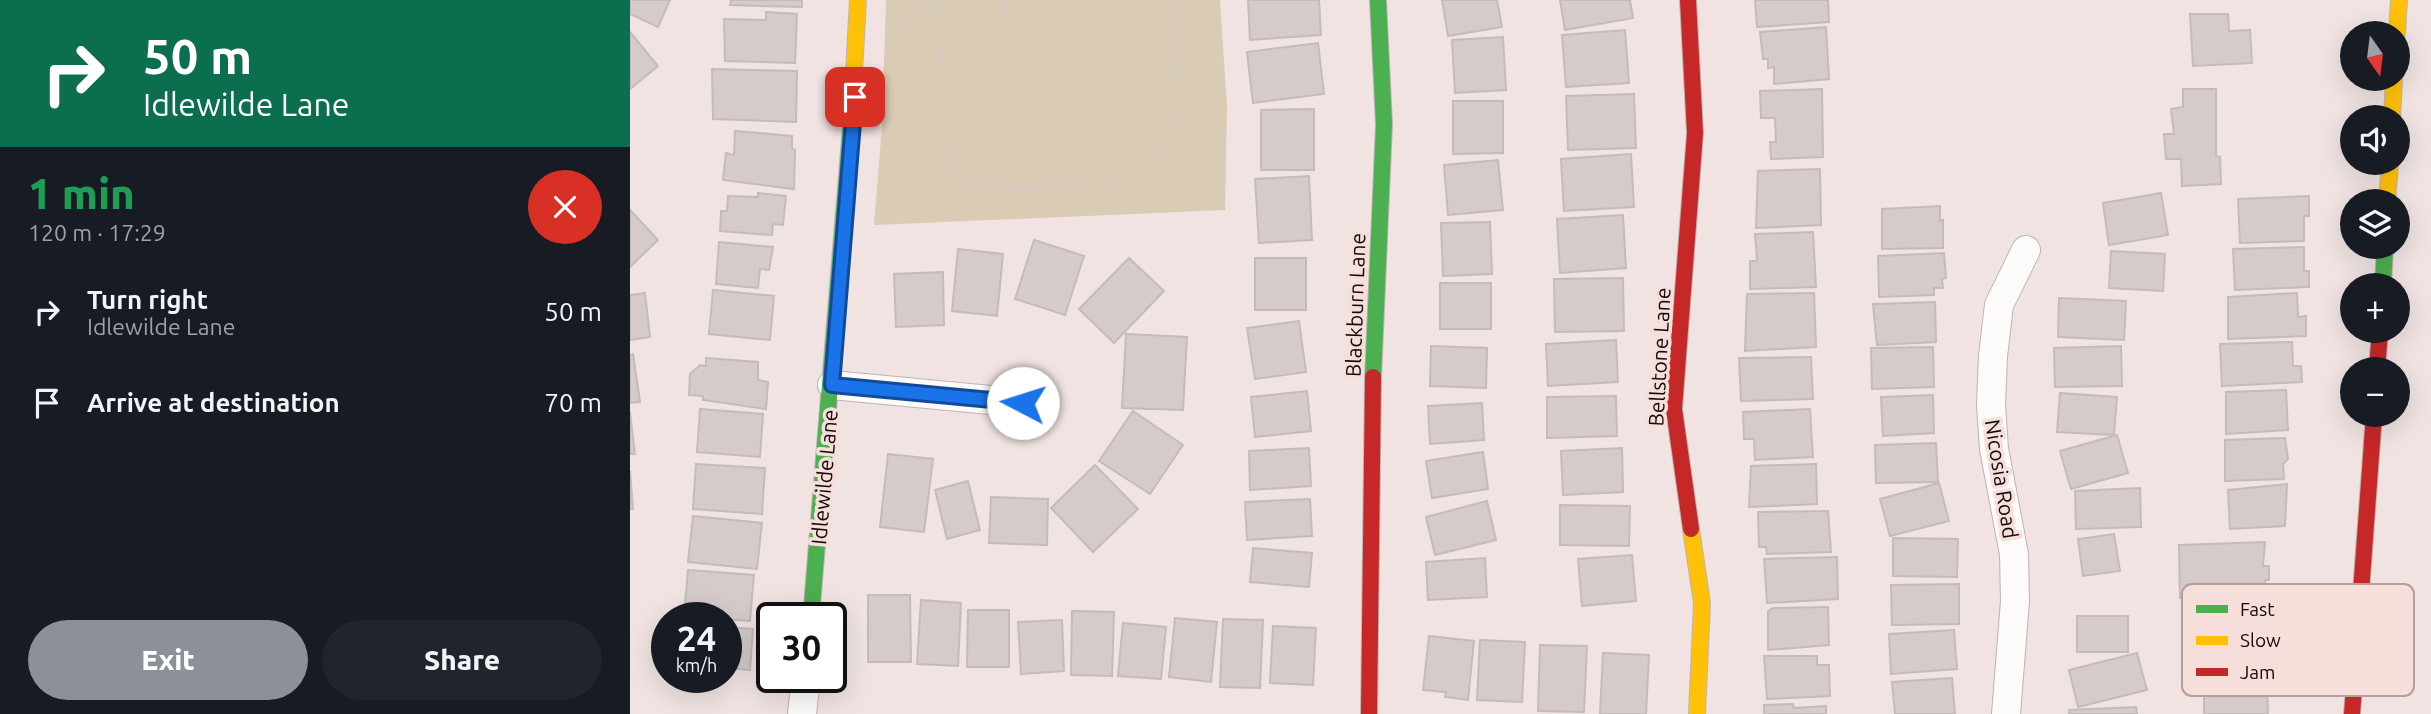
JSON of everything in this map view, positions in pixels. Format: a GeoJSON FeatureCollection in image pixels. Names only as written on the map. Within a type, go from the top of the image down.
{"type":"FeatureCollection","features":[{"type":"Feature","properties":{"kind":"street","name":"Idlewilde Lane"},"geometry":{"type":"LineString","coordinates":[[812,602],[855,97],[858,0]]}},
{"type":"Feature","properties":{"kind":"street","name":"Blackburn Lane"},"geometry":{"type":"LineString","coordinates":[[1369,714],[1373,339],[1384,112],[1378,0]]}},
{"type":"Feature","properties":{"kind":"street","name":"Bellstone Lane"},"geometry":{"type":"LineString","coordinates":[[1688,0],[1695,133],[1674,408],[1702,603],[1697,714]]}},
{"type":"Feature","properties":{"kind":"street"},"geometry":{"type":"LineString","coordinates":[[2398,21],[2399,0]]}},
{"type":"Feature","properties":{"kind":"street","name":"Nicosia Road"},"geometry":{"type":"LineString","coordinates":[[2006,714],[2015,601],[2014,554],[1994,449],[1991,405],[1993,356],[1999,305],[2026,250]]}},
{"type":"Feature","properties":{"kind":"street"},"geometry":{"type":"LineString","coordinates":[[832,385],[1023,403]]}},
{"type":"Feature","properties":{"kind":"street"},"geometry":{"type":"LineString","coordinates":[[2362,584],[2373,427]]}},
{"type":"Feature","properties":{"kind":"street"},"geometry":{"type":"LineString","coordinates":[[802,714],[804,693]]}},
{"type":"Feature","properties":{"kind":"street"},"geometry":{"type":"LineString","coordinates":[[2352,714],[2353,696]]}},
{"type":"Feature","properties":{"kind":"path"},"geometry":{"type":"LineString","coordinates":[[882,50],[927,0]]}},
{"type":"Feature","properties":{"kind":"path"},"geometry":{"type":"LineString","coordinates":[[937,0],[946,155],[968,184],[1020,189],[1114,181],[1157,153],[1181,110],[1173,0]]}},
{"type":"Feature","properties":{"kind":"path"},"geometry":{"type":"LineString","coordinates":[[1006,0],[1006,20]]}},
{"type":"Feature","properties":{"kind":"shaded area"},"geometry":{"type":"Polygon","coordinates":[[[886,0],[1220,0],[1227,107],[1225,210],[874,225],[882,126],[886,0]]]}},
{"type":"Feature","properties":{"kind":"building"},"geometry":{"type":"Polygon","coordinates":[[[630,0],[670,0],[658,27],[630,14],[630,0]]]}},
{"type":"Feature","properties":{"kind":"building"},"geometry":{"type":"Polygon","coordinates":[[[731,0],[802,0],[802,7],[730,5],[731,0]]]}},
{"type":"Feature","properties":{"kind":"building"},"geometry":{"type":"Polygon","coordinates":[[[1248,0],[1319,0],[1321,35],[1250,40],[1248,0]]]}},
{"type":"Feature","properties":{"kind":"building"},"geometry":{"type":"Polygon","coordinates":[[[1442,0],[1497,0],[1502,27],[1448,36],[1442,0]]]}},
{"type":"Feature","properties":{"kind":"building"},"geometry":{"type":"Polygon","coordinates":[[[1560,0],[1630,0],[1633,18],[1565,30],[1560,0]]]}},
{"type":"Feature","properties":{"kind":"building"},"geometry":{"type":"Polygon","coordinates":[[[1755,0],[1828,0],[1829,22],[1757,27],[1755,0]]]}},
{"type":"Feature","properties":{"kind":"building"},"geometry":{"type":"Polygon","coordinates":[[[766,12],[797,14],[795,63],[725,61],[724,19],[766,20],[766,12]]]}},
{"type":"Feature","properties":{"kind":"building"},"geometry":{"type":"Polygon","coordinates":[[[2190,14],[2228,14],[2229,31],[2250,30],[2252,63],[2193,66],[2190,14]]]}},
{"type":"Feature","properties":{"kind":"building"},"geometry":{"type":"Polygon","coordinates":[[[1826,27],[1829,79],[1774,84],[1774,67],[1768,68],[1768,59],[1763,59],[1760,32],[1826,27]]]}},
{"type":"Feature","properties":{"kind":"building"},"geometry":{"type":"Polygon","coordinates":[[[1625,30],[1629,83],[1566,87],[1562,35],[1625,30]]]}},
{"type":"Feature","properties":{"kind":"building"},"geometry":{"type":"Polygon","coordinates":[[[630,32],[658,66],[630,89],[630,32]]]}},
{"type":"Feature","properties":{"kind":"building"},"geometry":{"type":"Polygon","coordinates":[[[1503,37],[1506,90],[1455,93],[1452,40],[1503,37]]]}},
{"type":"Feature","properties":{"kind":"building"},"geometry":{"type":"Polygon","coordinates":[[[1318,43],[1324,94],[1253,103],[1247,52],[1318,43]]]}},
{"type":"Feature","properties":{"kind":"building"},"geometry":{"type":"Polygon","coordinates":[[[712,69],[797,71],[796,122],[713,119],[712,69]]]}},
{"type":"Feature","properties":{"kind":"building"},"geometry":{"type":"Polygon","coordinates":[[[1822,89],[1823,157],[1771,159],[1770,142],[1776,142],[1775,118],[1761,118],[1760,91],[1822,89]]]}},
{"type":"Feature","properties":{"kind":"building"},"geometry":{"type":"Polygon","coordinates":[[[2183,89],[2216,89],[2216,156],[2220,157],[2221,184],[2182,186],[2181,159],[2166,159],[2164,134],[2174,134],[2171,109],[2183,107],[2183,89]]]}},
{"type":"Feature","properties":{"kind":"building"},"geometry":{"type":"Polygon","coordinates":[[[1634,94],[1636,148],[1568,150],[1566,96],[1634,94]]]}},
{"type":"Feature","properties":{"kind":"building"},"geometry":{"type":"Polygon","coordinates":[[[1453,101],[1503,101],[1503,153],[1453,154],[1453,101]]]}},
{"type":"Feature","properties":{"kind":"building"},"geometry":{"type":"Polygon","coordinates":[[[1314,109],[1314,170],[1261,170],[1261,110],[1314,109]]]}},
{"type":"Feature","properties":{"kind":"building"},"geometry":{"type":"Polygon","coordinates":[[[735,131],[792,136],[792,148],[795,150],[794,189],[723,180],[726,153],[734,155],[735,131]]]}},
{"type":"Feature","properties":{"kind":"building"},"geometry":{"type":"Polygon","coordinates":[[[1631,154],[1634,207],[1564,211],[1561,159],[1631,154]]]}},
{"type":"Feature","properties":{"kind":"building"},"geometry":{"type":"Polygon","coordinates":[[[1498,160],[1503,210],[1448,215],[1444,165],[1498,160]]]}},
{"type":"Feature","properties":{"kind":"building"},"geometry":{"type":"Polygon","coordinates":[[[1820,169],[1821,225],[1756,228],[1758,171],[1820,169]]]}},
{"type":"Feature","properties":{"kind":"building"},"geometry":{"type":"Polygon","coordinates":[[[1309,176],[1312,240],[1259,243],[1255,179],[1309,176]]]}},
{"type":"Feature","properties":{"kind":"building"},"geometry":{"type":"Polygon","coordinates":[[[758,193],[786,196],[783,225],[773,224],[772,235],[720,231],[721,211],[727,211],[728,196],[758,197],[758,193]]]}},
{"type":"Feature","properties":{"kind":"building"},"geometry":{"type":"Polygon","coordinates":[[[2161,193],[2168,235],[2109,245],[2103,203],[2161,193]]]}},
{"type":"Feature","properties":{"kind":"building"},"geometry":{"type":"Polygon","coordinates":[[[2309,196],[2309,216],[2304,216],[2304,241],[2240,243],[2238,199],[2309,196]]]}},
{"type":"Feature","properties":{"kind":"building"},"geometry":{"type":"Polygon","coordinates":[[[1940,206],[1943,248],[1882,249],[1882,209],[1940,206]]]}},
{"type":"Feature","properties":{"kind":"building"},"geometry":{"type":"Polygon","coordinates":[[[630,210],[658,240],[630,267],[630,210]]]}},
{"type":"Feature","properties":{"kind":"building"},"geometry":{"type":"Polygon","coordinates":[[[1623,215],[1626,268],[1560,273],[1557,219],[1623,215]]]}},
{"type":"Feature","properties":{"kind":"building"},"geometry":{"type":"Polygon","coordinates":[[[1490,222],[1492,274],[1443,276],[1441,223],[1490,222]]]}},
{"type":"Feature","properties":{"kind":"building"},"geometry":{"type":"Polygon","coordinates":[[[1813,232],[1816,287],[1750,289],[1750,261],[1757,261],[1755,234],[1813,232]]]}},
{"type":"Feature","properties":{"kind":"building"},"geometry":{"type":"Polygon","coordinates":[[[1034,240],[1084,256],[1065,315],[1015,299],[1034,240]]]}},
{"type":"Feature","properties":{"kind":"building"},"geometry":{"type":"Polygon","coordinates":[[[719,242],[773,247],[769,270],[760,269],[758,288],[716,284],[719,242]]]}},
{"type":"Feature","properties":{"kind":"building"},"geometry":{"type":"Polygon","coordinates":[[[2304,247],[2304,271],[2309,271],[2309,287],[2235,290],[2233,249],[2304,247]]]}},
{"type":"Feature","properties":{"kind":"building"},"geometry":{"type":"Polygon","coordinates":[[[958,249],[1003,254],[997,316],[952,311],[958,249]]]}},
{"type":"Feature","properties":{"kind":"building"},"geometry":{"type":"Polygon","coordinates":[[[2111,251],[2165,254],[2163,291],[2109,288],[2111,251]]]}},
{"type":"Feature","properties":{"kind":"building"},"geometry":{"type":"Polygon","coordinates":[[[1944,253],[1946,278],[1942,279],[1943,288],[1934,288],[1934,295],[1879,297],[1878,256],[1944,253]]]}},
{"type":"Feature","properties":{"kind":"building"},"geometry":{"type":"Polygon","coordinates":[[[1129,258],[1164,291],[1114,343],[1079,309],[1129,258]]]}},
{"type":"Feature","properties":{"kind":"building"},"geometry":{"type":"Polygon","coordinates":[[[1255,258],[1306,258],[1306,310],[1255,310],[1255,258]]]}},
{"type":"Feature","properties":{"kind":"building"},"geometry":{"type":"Polygon","coordinates":[[[943,272],[944,325],[896,327],[894,274],[943,272]]]}},
{"type":"Feature","properties":{"kind":"building"},"geometry":{"type":"Polygon","coordinates":[[[1623,278],[1624,331],[1555,332],[1554,279],[1623,278]]]}},
{"type":"Feature","properties":{"kind":"building"},"geometry":{"type":"Polygon","coordinates":[[[1440,283],[1491,283],[1491,329],[1440,329],[1440,283]]]}},
{"type":"Feature","properties":{"kind":"building"},"geometry":{"type":"Polygon","coordinates":[[[713,290],[774,296],[770,340],[709,334],[713,290]]]}},
{"type":"Feature","properties":{"kind":"building"},"geometry":{"type":"Polygon","coordinates":[[[645,293],[650,337],[630,340],[630,295],[645,293]]]}},
{"type":"Feature","properties":{"kind":"building"},"geometry":{"type":"Polygon","coordinates":[[[1814,293],[1816,347],[1745,351],[1747,294],[1814,293]]]}},
{"type":"Feature","properties":{"kind":"building"},"geometry":{"type":"Polygon","coordinates":[[[2297,293],[2298,317],[2306,316],[2306,336],[2228,339],[2228,297],[2297,293]]]}},
{"type":"Feature","properties":{"kind":"building"},"geometry":{"type":"Polygon","coordinates":[[[2059,298],[2126,301],[2124,340],[2058,337],[2059,298]]]}},
{"type":"Feature","properties":{"kind":"building"},"geometry":{"type":"Polygon","coordinates":[[[1935,302],[1936,342],[1877,345],[1873,304],[1935,302]]]}},
{"type":"Feature","properties":{"kind":"building"},"geometry":{"type":"Polygon","coordinates":[[[1299,321],[1306,372],[1255,379],[1247,328],[1299,321]]]}},
{"type":"Feature","properties":{"kind":"building"},"geometry":{"type":"Polygon","coordinates":[[[1126,334],[1187,337],[1183,410],[1122,408],[1126,334]]]}},
{"type":"Feature","properties":{"kind":"building"},"geometry":{"type":"Polygon","coordinates":[[[1616,340],[1618,382],[1548,386],[1546,344],[1616,340]]]}},
{"type":"Feature","properties":{"kind":"building"},"geometry":{"type":"Polygon","coordinates":[[[2292,342],[2293,366],[2301,366],[2302,382],[2222,386],[2220,344],[2292,342]]]}},
{"type":"Feature","properties":{"kind":"building"},"geometry":{"type":"Polygon","coordinates":[[[1431,346],[1487,348],[1486,388],[1430,386],[1431,346]]]}},
{"type":"Feature","properties":{"kind":"building"},"geometry":{"type":"Polygon","coordinates":[[[2121,346],[2122,386],[2055,387],[2054,348],[2121,346]]]}},
{"type":"Feature","properties":{"kind":"building"},"geometry":{"type":"Polygon","coordinates":[[[1933,347],[1934,387],[1872,389],[1871,348],[1933,347]]]}},
{"type":"Feature","properties":{"kind":"building"},"geometry":{"type":"Polygon","coordinates":[[[633,354],[640,402],[630,403],[630,355],[633,354]]]}},
{"type":"Feature","properties":{"kind":"building"},"geometry":{"type":"Polygon","coordinates":[[[1811,357],[1813,399],[1741,401],[1739,358],[1811,357]]]}},
{"type":"Feature","properties":{"kind":"building"},"geometry":{"type":"Polygon","coordinates":[[[706,358],[758,362],[758,380],[768,382],[766,409],[703,400],[703,396],[689,395],[690,374],[700,365],[706,366],[706,358]]]}},
{"type":"Feature","properties":{"kind":"building"},"geometry":{"type":"Polygon","coordinates":[[[2286,390],[2288,430],[2226,434],[2226,392],[2286,390]]]}},
{"type":"Feature","properties":{"kind":"building"},"geometry":{"type":"Polygon","coordinates":[[[1307,391],[1311,431],[1255,437],[1251,397],[1307,391]]]}},
{"type":"Feature","properties":{"kind":"building"},"geometry":{"type":"Polygon","coordinates":[[[2060,393],[2117,397],[2114,435],[2057,432],[2060,393]]]}},
{"type":"Feature","properties":{"kind":"building"},"geometry":{"type":"Polygon","coordinates":[[[1933,395],[1934,433],[1883,436],[1881,397],[1933,395]]]}},
{"type":"Feature","properties":{"kind":"building"},"geometry":{"type":"Polygon","coordinates":[[[1616,396],[1617,436],[1547,438],[1547,397],[1616,396]]]}},
{"type":"Feature","properties":{"kind":"building"},"geometry":{"type":"Polygon","coordinates":[[[1482,403],[1484,440],[1430,444],[1428,406],[1482,403]]]}},
{"type":"Feature","properties":{"kind":"building"},"geometry":{"type":"Polygon","coordinates":[[[700,409],[763,414],[760,457],[697,452],[700,409]]]}},
{"type":"Feature","properties":{"kind":"building"},"geometry":{"type":"Polygon","coordinates":[[[1810,409],[1813,457],[1755,460],[1754,439],[1744,439],[1743,412],[1810,409]]]}},
{"type":"Feature","properties":{"kind":"building"},"geometry":{"type":"Polygon","coordinates":[[[1133,411],[1183,445],[1150,494],[1099,461],[1133,411]]]}},
{"type":"Feature","properties":{"kind":"building"},"geometry":{"type":"Polygon","coordinates":[[[630,412],[635,454],[630,454],[630,412]]]}},
{"type":"Feature","properties":{"kind":"building"},"geometry":{"type":"Polygon","coordinates":[[[2117,435],[2128,473],[2071,489],[2060,451],[2117,435]]]}},
{"type":"Feature","properties":{"kind":"building"},"geometry":{"type":"Polygon","coordinates":[[[2285,438],[2288,459],[2283,464],[2284,479],[2225,481],[2225,440],[2285,438]]]}},
{"type":"Feature","properties":{"kind":"building"},"geometry":{"type":"Polygon","coordinates":[[[1936,443],[1938,482],[1876,483],[1875,445],[1936,443]]]}},
{"type":"Feature","properties":{"kind":"building"},"geometry":{"type":"Polygon","coordinates":[[[1309,448],[1311,486],[1250,490],[1249,451],[1309,448]]]}},
{"type":"Feature","properties":{"kind":"building"},"geometry":{"type":"Polygon","coordinates":[[[1622,448],[1623,492],[1563,495],[1561,451],[1622,448]]]}},
{"type":"Feature","properties":{"kind":"building"},"geometry":{"type":"Polygon","coordinates":[[[1483,452],[1488,489],[1432,498],[1426,461],[1483,452]]]}},
{"type":"Feature","properties":{"kind":"building"},"geometry":{"type":"Polygon","coordinates":[[[888,454],[933,459],[924,532],[880,527],[888,454]]]}},
{"type":"Feature","properties":{"kind":"building"},"geometry":{"type":"Polygon","coordinates":[[[696,464],[765,468],[762,514],[693,509],[696,464]]]}},
{"type":"Feature","properties":{"kind":"building"},"geometry":{"type":"Polygon","coordinates":[[[1816,464],[1817,504],[1749,507],[1751,466],[1816,464]]]}},
{"type":"Feature","properties":{"kind":"building"},"geometry":{"type":"Polygon","coordinates":[[[1095,465],[1138,509],[1093,552],[1051,508],[1095,465]]]}},
{"type":"Feature","properties":{"kind":"building"},"geometry":{"type":"Polygon","coordinates":[[[630,471],[633,509],[630,509],[630,471]]]}},
{"type":"Feature","properties":{"kind":"building"},"geometry":{"type":"Polygon","coordinates":[[[968,481],[980,530],[947,539],[935,490],[968,481]]]}},
{"type":"Feature","properties":{"kind":"building"},"geometry":{"type":"Polygon","coordinates":[[[1939,483],[1949,521],[1890,536],[1880,499],[1939,483]]]}},
{"type":"Feature","properties":{"kind":"building"},"geometry":{"type":"Polygon","coordinates":[[[2287,484],[2285,526],[2230,529],[2228,490],[2287,484]]]}},
{"type":"Feature","properties":{"kind":"building"},"geometry":{"type":"Polygon","coordinates":[[[2140,488],[2141,527],[2076,529],[2075,491],[2140,488]]]}},
{"type":"Feature","properties":{"kind":"building"},"geometry":{"type":"Polygon","coordinates":[[[991,497],[1048,499],[1047,545],[989,543],[991,497]]]}},
{"type":"Feature","properties":{"kind":"building"},"geometry":{"type":"Polygon","coordinates":[[[1310,499],[1312,536],[1247,540],[1245,502],[1310,499]]]}},
{"type":"Feature","properties":{"kind":"building"},"geometry":{"type":"Polygon","coordinates":[[[1487,501],[1496,540],[1435,555],[1426,517],[1487,501]]]}},
{"type":"Feature","properties":{"kind":"building"},"geometry":{"type":"Polygon","coordinates":[[[1560,505],[1630,506],[1629,546],[1560,545],[1560,505]]]}},
{"type":"Feature","properties":{"kind":"building"},"geometry":{"type":"Polygon","coordinates":[[[1828,511],[1831,552],[1767,554],[1766,547],[1759,547],[1758,512],[1828,511]]]}},
{"type":"Feature","properties":{"kind":"building"},"geometry":{"type":"Polygon","coordinates":[[[693,516],[762,523],[757,569],[688,562],[693,516]]]}},
{"type":"Feature","properties":{"kind":"building"},"geometry":{"type":"Polygon","coordinates":[[[2114,534],[2120,571],[2083,576],[2078,539],[2114,534]]]}},
{"type":"Feature","properties":{"kind":"building"},"geometry":{"type":"Polygon","coordinates":[[[1893,538],[1958,539],[1957,577],[1893,576],[1893,538]]]}},
{"type":"Feature","properties":{"kind":"building"},"geometry":{"type":"Polygon","coordinates":[[[2265,542],[2263,566],[2269,566],[2269,580],[2265,580],[2265,584],[2182,584],[2180,598],[2179,545],[2265,542]]]}},
{"type":"Feature","properties":{"kind":"building"},"geometry":{"type":"Polygon","coordinates":[[[1253,548],[1312,553],[1309,587],[1250,582],[1253,548]]]}},
{"type":"Feature","properties":{"kind":"building"},"geometry":{"type":"Polygon","coordinates":[[[1632,555],[1636,601],[1582,606],[1578,559],[1632,555]]]}},
{"type":"Feature","properties":{"kind":"building"},"geometry":{"type":"Polygon","coordinates":[[[1837,557],[1838,599],[1767,603],[1764,559],[1837,557]]]}},
{"type":"Feature","properties":{"kind":"building"},"geometry":{"type":"Polygon","coordinates":[[[1485,558],[1487,597],[1428,600],[1426,562],[1485,558]]]}},
{"type":"Feature","properties":{"kind":"building"},"geometry":{"type":"Polygon","coordinates":[[[688,570],[754,575],[750,621],[742,620],[742,602],[685,602],[688,570]]]}},
{"type":"Feature","properties":{"kind":"building"},"geometry":{"type":"Polygon","coordinates":[[[1959,584],[1959,624],[1892,625],[1891,585],[1959,584]]]}},
{"type":"Feature","properties":{"kind":"building"},"geometry":{"type":"Polygon","coordinates":[[[868,595],[910,595],[911,662],[868,662],[868,595]]]}},
{"type":"Feature","properties":{"kind":"building"},"geometry":{"type":"Polygon","coordinates":[[[921,600],[961,603],[958,666],[917,664],[921,600]]]}},
{"type":"Feature","properties":{"kind":"building"},"geometry":{"type":"Polygon","coordinates":[[[1828,607],[1829,645],[1768,650],[1768,611],[1773,608],[1828,607]]]}},
{"type":"Feature","properties":{"kind":"building"},"geometry":{"type":"Polygon","coordinates":[[[968,610],[1009,610],[1009,667],[967,667],[968,610]]]}},
{"type":"Feature","properties":{"kind":"building"},"geometry":{"type":"Polygon","coordinates":[[[1072,611],[1114,612],[1112,676],[1071,675],[1072,611]]]}},
{"type":"Feature","properties":{"kind":"building"},"geometry":{"type":"Polygon","coordinates":[[[2077,616],[2128,616],[2128,652],[2077,652],[2077,616]]]}},
{"type":"Feature","properties":{"kind":"building"},"geometry":{"type":"Polygon","coordinates":[[[1175,618],[1217,622],[1211,682],[1169,677],[1175,618]]]}},
{"type":"Feature","properties":{"kind":"building"},"geometry":{"type":"Polygon","coordinates":[[[1223,619],[1263,620],[1260,688],[1220,687],[1223,619]]]}},
{"type":"Feature","properties":{"kind":"building"},"geometry":{"type":"Polygon","coordinates":[[[1062,620],[1064,671],[1021,674],[1018,622],[1062,620]]]}},
{"type":"Feature","properties":{"kind":"building"},"geometry":{"type":"Polygon","coordinates":[[[1123,623],[1166,627],[1161,679],[1118,676],[1123,623]]]}},
{"type":"Feature","properties":{"kind":"building"},"geometry":{"type":"Polygon","coordinates":[[[1273,626],[1316,628],[1313,685],[1270,683],[1273,626]]]}},
{"type":"Feature","properties":{"kind":"building"},"geometry":{"type":"Polygon","coordinates":[[[742,628],[753,629],[750,670],[742,669],[742,628]]]}},
{"type":"Feature","properties":{"kind":"building"},"geometry":{"type":"Polygon","coordinates":[[[1954,630],[1957,669],[1891,674],[1889,634],[1954,630]]]}},
{"type":"Feature","properties":{"kind":"building"},"geometry":{"type":"Polygon","coordinates":[[[1429,636],[1474,641],[1468,700],[1445,697],[1446,692],[1423,690],[1429,636]]]}},
{"type":"Feature","properties":{"kind":"building"},"geometry":{"type":"Polygon","coordinates":[[[1480,640],[1525,642],[1522,702],[1477,700],[1480,640]]]}},
{"type":"Feature","properties":{"kind":"building"},"geometry":{"type":"Polygon","coordinates":[[[1540,645],[1587,646],[1584,712],[1538,711],[1540,645]]]}},
{"type":"Feature","properties":{"kind":"building"},"geometry":{"type":"Polygon","coordinates":[[[1603,653],[1649,655],[1646,714],[1600,714],[1603,653]]]}},
{"type":"Feature","properties":{"kind":"building"},"geometry":{"type":"Polygon","coordinates":[[[2137,653],[2147,690],[2078,707],[2069,670],[2137,653]]]}},
{"type":"Feature","properties":{"kind":"building"},"geometry":{"type":"Polygon","coordinates":[[[1764,656],[1817,656],[1817,665],[1829,665],[1830,696],[1767,699],[1764,656]]]}},
{"type":"Feature","properties":{"kind":"building"},"geometry":{"type":"Polygon","coordinates":[[[1952,678],[1955,714],[1895,714],[1892,682],[1952,678]]]}},
{"type":"Feature","properties":{"kind":"building"},"geometry":{"type":"Polygon","coordinates":[[[2204,696],[2267,696],[2268,714],[2204,714],[2204,696]]]}},
{"type":"Feature","properties":{"kind":"building"},"geometry":{"type":"Polygon","coordinates":[[[1793,704],[1794,708],[1826,706],[1826,714],[1764,714],[1764,705],[1793,704]]]}},
{"type":"Feature","properties":{"kind":"building"},"geometry":{"type":"Polygon","coordinates":[[[2136,707],[2137,714],[2069,714],[2069,710],[2136,707]]]}},
{"type":"Feature","properties":{"kind":"traffic: fast"},"geometry":{"type":"LineString","coordinates":[[1373,377],[1384,125],[1378,0]]}},
{"type":"Feature","properties":{"kind":"traffic: fast"},"geometry":{"type":"LineString","coordinates":[[812,602],[851,126]]}},
{"type":"Feature","properties":{"kind":"traffic: fast"},"geometry":{"type":"LineString","coordinates":[[2384,259],[2384,273]]}},
{"type":"Feature","properties":{"kind":"traffic: slow"},"geometry":{"type":"LineString","coordinates":[[851,126],[858,0]]}},
{"type":"Feature","properties":{"kind":"traffic: slow"},"geometry":{"type":"LineString","coordinates":[[2398,21],[2399,0]]}},
{"type":"Feature","properties":{"kind":"traffic: slow"},"geometry":{"type":"LineString","coordinates":[[2393,91],[2393,105]]}},
{"type":"Feature","properties":{"kind":"traffic: slow"},"geometry":{"type":"LineString","coordinates":[[2388,189],[2389,175]]}},
{"type":"Feature","properties":{"kind":"traffic: slow"},"geometry":{"type":"LineString","coordinates":[[1691,529],[1702,603],[1697,714]]}},
{"type":"Feature","properties":{"kind":"traffic: jam"},"geometry":{"type":"LineString","coordinates":[[1688,0],[1695,133],[1674,409],[1691,529]]}},
{"type":"Feature","properties":{"kind":"traffic: jam"},"geometry":{"type":"LineString","coordinates":[[2378,357],[2379,343]]}},
{"type":"Feature","properties":{"kind":"traffic: jam"},"geometry":{"type":"LineString","coordinates":[[1369,714],[1373,377]]}},
{"type":"Feature","properties":{"kind":"traffic: jam"},"geometry":{"type":"LineString","coordinates":[[2362,584],[2373,427]]}},
{"type":"Feature","properties":{"kind":"traffic: jam"},"geometry":{"type":"LineString","coordinates":[[2352,714],[2353,696]]}},
{"type":"Feature","properties":{"kind":"route"},"geometry":{"type":"LineString","coordinates":[[855,97],[832,385],[1023,403]]}}]}
